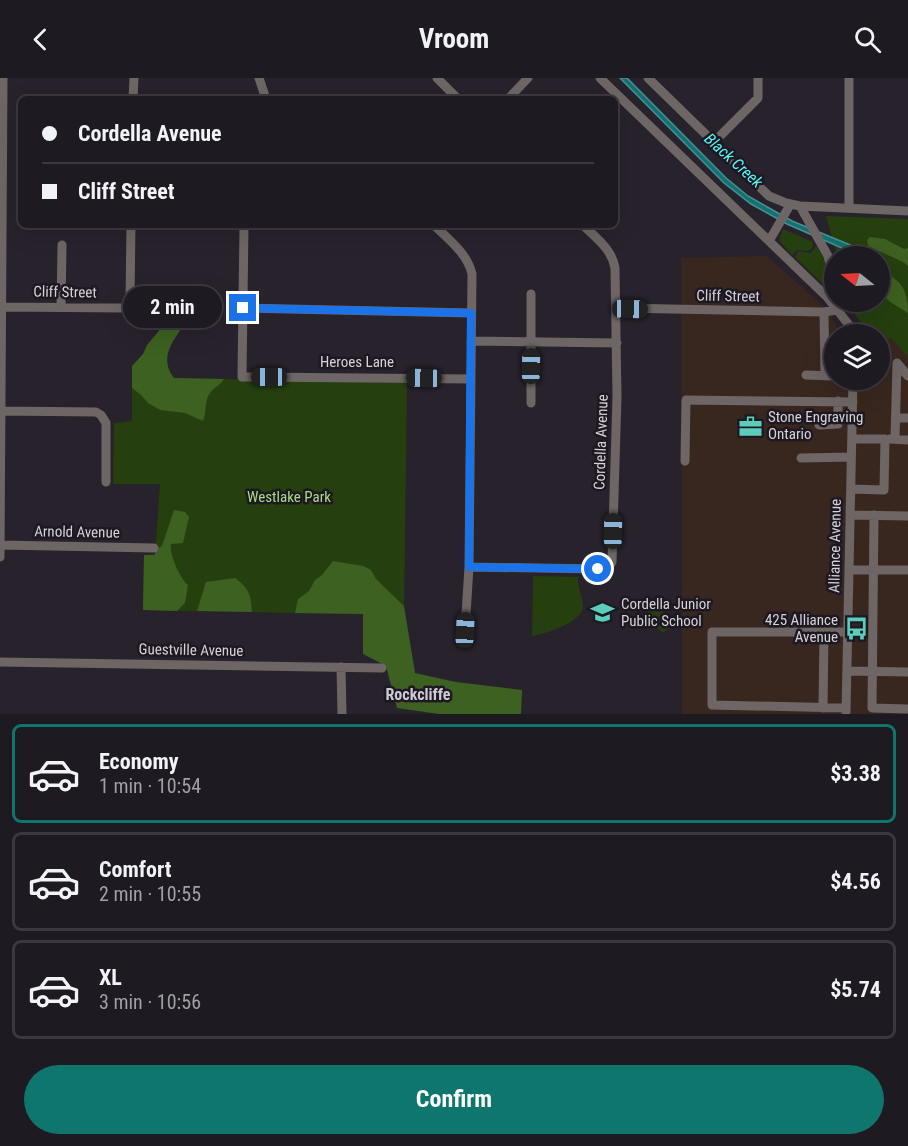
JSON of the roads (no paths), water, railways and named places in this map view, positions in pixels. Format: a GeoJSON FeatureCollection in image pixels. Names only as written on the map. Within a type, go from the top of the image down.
{"type":"FeatureCollection","features":[{"type":"Feature","properties":{"kind":"street"},"geometry":{"type":"LineString","coordinates":[[0,557],[3,78]]}},
{"type":"Feature","properties":{"kind":"street"},"geometry":{"type":"LineString","coordinates":[[133,96],[134,78]]}},
{"type":"Feature","properties":{"kind":"street"},"geometry":{"type":"LineString","coordinates":[[259,78],[265,96]]}},
{"type":"Feature","properties":{"kind":"street"},"geometry":{"type":"LineString","coordinates":[[437,78],[455,96]]}},
{"type":"Feature","properties":{"kind":"street"},"geometry":{"type":"LineString","coordinates":[[511,96],[528,78]]}},
{"type":"Feature","properties":{"kind":"street"},"geometry":{"type":"LineString","coordinates":[[600,78],[824,294]]}},
{"type":"Feature","properties":{"kind":"street"},"geometry":{"type":"LineString","coordinates":[[648,78],[763,191],[788,208],[800,206],[908,211]]}},
{"type":"Feature","properties":{"kind":"street"},"geometry":{"type":"LineString","coordinates":[[713,143],[758,98],[758,78]]}},
{"type":"Feature","properties":{"kind":"street"},"geometry":{"type":"LineString","coordinates":[[849,78],[849,208]]}},
{"type":"Feature","properties":{"kind":"street"},"geometry":{"type":"LineString","coordinates":[[800,206],[824,247]]}},
{"type":"Feature","properties":{"kind":"street"},"geometry":{"type":"LineString","coordinates":[[769,241],[788,208]]}},
{"type":"Feature","properties":{"kind":"street","name":"Cliff Street"},"geometry":{"type":"LineString","coordinates":[[3,307],[126,306],[130,299],[131,228]]}},
{"type":"Feature","properties":{"kind":"street"},"geometry":{"type":"LineString","coordinates":[[244,228],[243,308],[471,313]]}},
{"type":"Feature","properties":{"kind":"street"},"geometry":{"type":"LineString","coordinates":[[437,228],[469,262],[472,274],[469,567],[465,630]]}},
{"type":"Feature","properties":{"kind":"street","name":"Cordella Avenue"},"geometry":{"type":"LineString","coordinates":[[469,567],[598,569],[612,562],[617,308],[613,257],[609,250],[586,228]]}},
{"type":"Feature","properties":{"kind":"street"},"geometry":{"type":"LineString","coordinates":[[62,245],[62,307]]}},
{"type":"Feature","properties":{"kind":"street"},"geometry":{"type":"LineString","coordinates":[[531,294],[531,403]]}},
{"type":"Feature","properties":{"kind":"street","name":"Heroes Lane"},"geometry":{"type":"LineString","coordinates":[[243,308],[242,376],[471,379]]}},
{"type":"Feature","properties":{"kind":"street","name":"Cliff Street"},"geometry":{"type":"LineString","coordinates":[[617,308],[824,312]]}},
{"type":"Feature","properties":{"kind":"street"},"geometry":{"type":"LineString","coordinates":[[824,312],[825,324]]}},
{"type":"Feature","properties":{"kind":"street"},"geometry":{"type":"LineString","coordinates":[[471,341],[617,343]]}},
{"type":"Feature","properties":{"kind":"street"},"geometry":{"type":"LineString","coordinates":[[895,439],[897,363],[908,376]]}},
{"type":"Feature","properties":{"kind":"street"},"geometry":{"type":"LineString","coordinates":[[806,375],[824,376]]}},
{"type":"Feature","properties":{"kind":"street","name":"Alliance Avenue"},"geometry":{"type":"LineString","coordinates":[[846,711],[853,390]]}},
{"type":"Feature","properties":{"kind":"street"},"geometry":{"type":"LineString","coordinates":[[896,395],[908,396]]}},
{"type":"Feature","properties":{"kind":"street"},"geometry":{"type":"LineString","coordinates":[[685,461],[686,400],[853,402]]}},
{"type":"Feature","properties":{"kind":"street"},"geometry":{"type":"LineString","coordinates":[[819,425],[838,424],[838,401]]}},
{"type":"Feature","properties":{"kind":"street"},"geometry":{"type":"LineString","coordinates":[[1,411],[96,412],[101,415],[106,423],[106,482]]}},
{"type":"Feature","properties":{"kind":"street"},"geometry":{"type":"LineString","coordinates":[[896,418],[908,418]]}},
{"type":"Feature","properties":{"kind":"street"},"geometry":{"type":"LineString","coordinates":[[852,439],[908,440]]}},
{"type":"Feature","properties":{"kind":"street"},"geometry":{"type":"LineString","coordinates":[[851,489],[884,490],[885,439]]}},
{"type":"Feature","properties":{"kind":"street"},"geometry":{"type":"LineString","coordinates":[[801,458],[851,457]]}},
{"type":"Feature","properties":{"kind":"street"},"geometry":{"type":"LineString","coordinates":[[850,515],[908,516]]}},
{"type":"Feature","properties":{"kind":"street"},"geometry":{"type":"LineString","coordinates":[[874,515],[872,708],[908,709]]}},
{"type":"Feature","properties":{"kind":"street","name":"Arnold Avenue"},"geometry":{"type":"LineString","coordinates":[[0,545],[154,548]]}},
{"type":"Feature","properties":{"kind":"street"},"geometry":{"type":"LineString","coordinates":[[849,570],[908,570]]}},
{"type":"Feature","properties":{"kind":"street"},"geometry":{"type":"LineString","coordinates":[[846,711],[823,708],[712,705],[712,632],[848,632]]}},
{"type":"Feature","properties":{"kind":"street"},"geometry":{"type":"LineString","coordinates":[[823,708],[824,632]]}},
{"type":"Feature","properties":{"kind":"street","name":"Guestville Avenue"},"geometry":{"type":"LineString","coordinates":[[0,662],[382,668]]}},
{"type":"Feature","properties":{"kind":"street"},"geometry":{"type":"LineString","coordinates":[[341,667],[342,714]]}},
{"type":"Feature","properties":{"kind":"street"},"geometry":{"type":"LineString","coordinates":[[847,671],[908,672]]}},
{"type":"Feature","properties":{"kind":"place","name":"Stone Engraving Ontario"},"geometry":{"type":"Point","coordinates":[750,426]}},
{"type":"Feature","properties":{"kind":"place","name":"Cordella Junior Public School"},"geometry":{"type":"Point","coordinates":[603,613]}},
{"type":"Feature","properties":{"kind":"place","name":"425 Alliance Avenue"},"geometry":{"type":"Point","coordinates":[856,629]}},
{"type":"Feature","properties":{"kind":"district","name":"Rockcliffe"},"geometry":{"type":"Point","coordinates":[418,694]}},
{"type":"Feature","properties":{"kind":"water label","name":"Black Creek"},"geometry":{"type":"Point","coordinates":[734,160]}},
{"type":"Feature","properties":{"kind":"park label","name":"Westlake Park"},"geometry":{"type":"Point","coordinates":[289,497]}}]}
